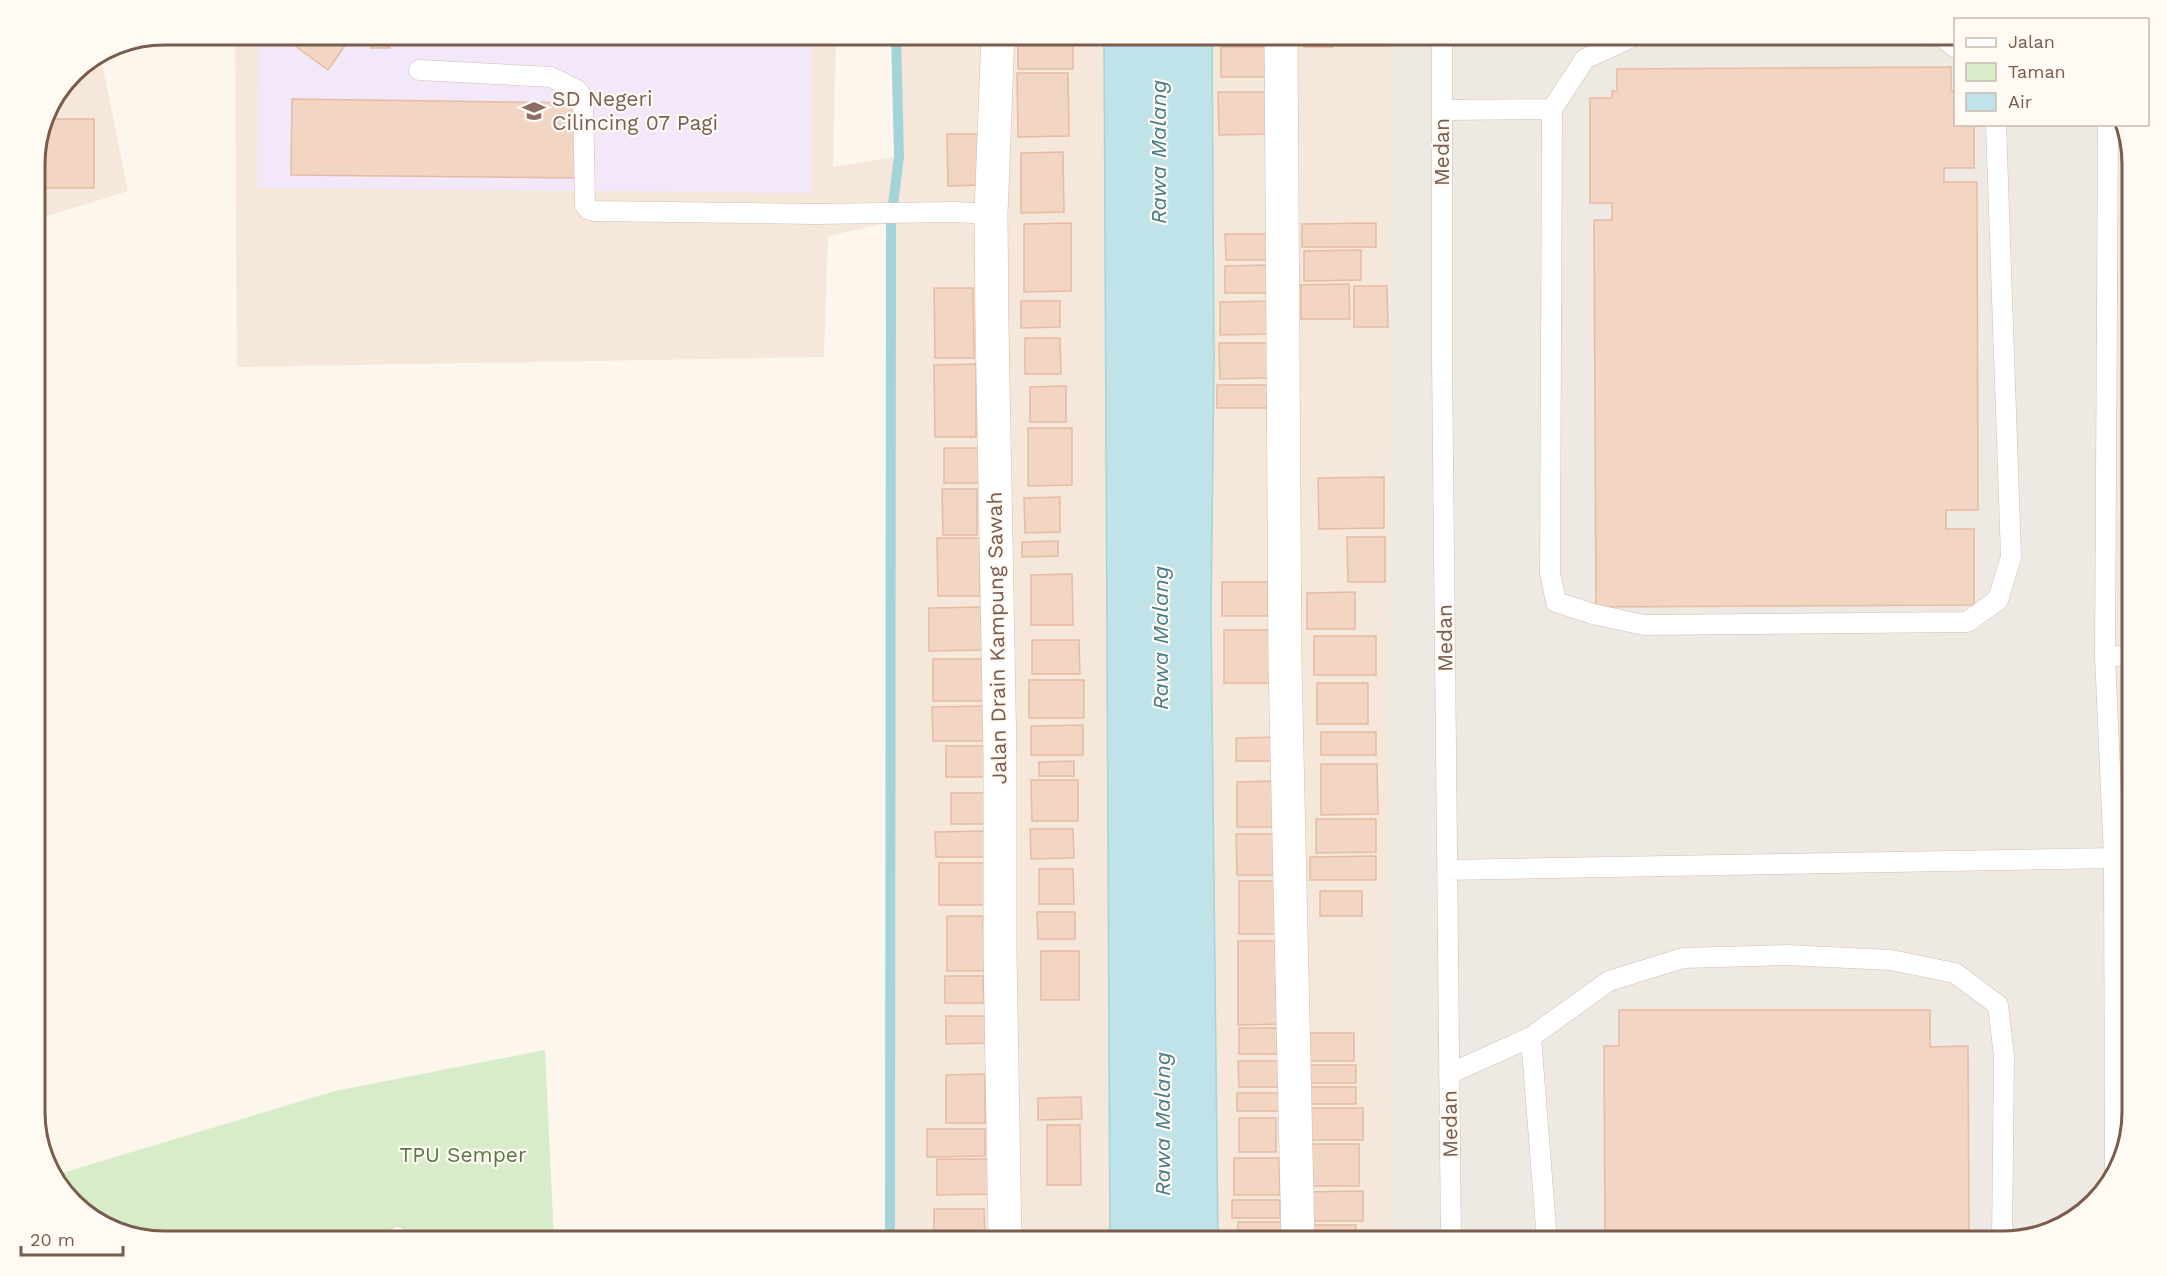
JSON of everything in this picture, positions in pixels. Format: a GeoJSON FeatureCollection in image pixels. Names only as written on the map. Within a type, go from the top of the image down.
{"type":"FeatureCollection","features":[{"type":"Feature","properties":{"kind":"street","name":"Jalan Drain Kampung Sawah"},"geometry":{"type":"LineString","coordinates":[[998,45],[991,214],[1005,1231]]}},
{"type":"Feature","properties":{"kind":"street"},"geometry":{"type":"LineString","coordinates":[[1281,45],[1286,675],[1298,1231]]}},
{"type":"Feature","properties":{"kind":"lane","name":"Medan"},"geometry":{"type":"LineString","coordinates":[[1442,45],[1442,381],[1451,1231]]}},
{"type":"Feature","properties":{"kind":"lane"},"geometry":{"type":"LineString","coordinates":[[1615,45],[1585,59],[1552,109],[1550,573],[1556,602],[1593,614],[1644,625],[1967,622],[1998,600],[2012,557],[1996,126]]}},
{"type":"Feature","properties":{"kind":"lane"},"geometry":{"type":"LineString","coordinates":[[419,70],[551,77],[577,90],[583,98],[585,205],[594,211],[991,214]]}},
{"type":"Feature","properties":{"kind":"lane"},"geometry":{"type":"LineString","coordinates":[[1442,110],[1552,109]]}},
{"type":"Feature","properties":{"kind":"lane"},"geometry":{"type":"LineString","coordinates":[[2108,126],[2105,656],[2114,858],[2115,1152]]}},
{"type":"Feature","properties":{"kind":"lane"},"geometry":{"type":"LineString","coordinates":[[2105,656],[2122,656]]}},
{"type":"Feature","properties":{"kind":"lane"},"geometry":{"type":"LineString","coordinates":[[1447,870],[2114,858]]}},
{"type":"Feature","properties":{"kind":"lane"},"geometry":{"type":"LineString","coordinates":[[1449,1074],[1531,1037],[1609,981],[1683,958],[1786,955],[1891,960],[1955,973],[1998,1005],[2004,1056],[2002,1231]]}},
{"type":"Feature","properties":{"kind":"lane"},"geometry":{"type":"LineString","coordinates":[[1531,1037],[1546,1231]]}},
{"type":"Feature","properties":{"kind":"shaded area"},"geometry":{"type":"Polygon","coordinates":[[[235,45],[836,45],[833,167],[899,156],[896,45],[1391,45],[1390,1231],[890,1231],[891,222],[828,236],[824,357],[237,367],[235,45]]]}},
{"type":"Feature","properties":{"kind":"shaded area","name":"SD Negeri Cilincing 07 Pagi"},"geometry":{"type":"Polygon","coordinates":[[[258,45],[812,45],[811,193],[257,188],[258,45]]]}},
{"type":"Feature","properties":{"kind":"shaded area"},"geometry":{"type":"Polygon","coordinates":[[[1391,45],[1954,45],[1954,126],[2116,126],[2122,156],[2122,1112],[2121,1128],[2113,1158],[2097,1185],[2076,1206],[2049,1222],[2019,1230],[2003,1231],[1390,1231],[1391,45]]]}},
{"type":"Feature","properties":{"kind":"shaded area"},"geometry":{"type":"Polygon","coordinates":[[[102,63],[128,191],[45,217],[45,156],[54,118],[70,91],[85,74],[102,63]]]}},
{"type":"Feature","properties":{"kind":"green space","name":"TPU Semper"},"geometry":{"type":"Polygon","coordinates":[[[545,1050],[554,1231],[148,1230],[118,1222],[104,1215],[85,1202],[62,1173],[335,1091],[545,1050]]]}},
{"type":"Feature","properties":{"kind":"water","name":"Rawa Malang"},"geometry":{"type":"Polygon","coordinates":[[[1104,45],[1212,45],[1214,359],[1211,616],[1218,1231],[1110,1231],[1104,45]]]}},
{"type":"Feature","properties":{"kind":"building"},"geometry":{"type":"Polygon","coordinates":[[[294,45],[345,45],[328,70],[294,45]]]}},
{"type":"Feature","properties":{"kind":"building"},"geometry":{"type":"Polygon","coordinates":[[[371,45],[390,45],[390,48],[371,48],[371,45]]]}},
{"type":"Feature","properties":{"kind":"building"},"geometry":{"type":"Polygon","coordinates":[[[1018,45],[1073,45],[1073,69],[1018,69],[1018,45]]]}},
{"type":"Feature","properties":{"kind":"building"},"geometry":{"type":"Polygon","coordinates":[[[1304,45],[1333,45],[1333,47],[1304,47],[1304,45]]]}},
{"type":"Feature","properties":{"kind":"building"},"geometry":{"type":"Polygon","coordinates":[[[1338,45],[1386,45],[1386,46],[1338,45]]]}},
{"type":"Feature","properties":{"kind":"building"},"geometry":{"type":"Polygon","coordinates":[[[1221,47],[1273,47],[1273,77],[1221,77],[1221,47]]]}},
{"type":"Feature","properties":{"kind":"building"},"geometry":{"type":"Polygon","coordinates":[[[1951,67],[1954,126],[1974,126],[1974,168],[1944,168],[1944,182],[1977,182],[1978,510],[1946,510],[1946,529],[1974,529],[1974,605],[1596,607],[1594,220],[1612,220],[1612,203],[1590,203],[1590,98],[1612,98],[1612,91],[1617,91],[1617,69],[1951,67]]]}},
{"type":"Feature","properties":{"kind":"building"},"geometry":{"type":"Polygon","coordinates":[[[1017,73],[1068,73],[1069,136],[1018,137],[1017,73]]]}},
{"type":"Feature","properties":{"kind":"building"},"geometry":{"type":"Polygon","coordinates":[[[1218,92],[1270,92],[1270,134],[1219,135],[1218,92]]]}},
{"type":"Feature","properties":{"kind":"building"},"geometry":{"type":"Polygon","coordinates":[[[292,99],[580,103],[579,178],[291,175],[292,99]]]}},
{"type":"Feature","properties":{"kind":"building"},"geometry":{"type":"Polygon","coordinates":[[[54,119],[94,119],[94,188],[45,188],[46,148],[54,119]]]}},
{"type":"Feature","properties":{"kind":"building"},"geometry":{"type":"Polygon","coordinates":[[[947,134],[982,134],[983,185],[948,186],[947,134]]]}},
{"type":"Feature","properties":{"kind":"building"},"geometry":{"type":"Polygon","coordinates":[[[1063,152],[1064,212],[1021,213],[1021,153],[1063,152]]]}},
{"type":"Feature","properties":{"kind":"building"},"geometry":{"type":"Polygon","coordinates":[[[1071,223],[1071,291],[1024,292],[1024,224],[1071,223]]]}},
{"type":"Feature","properties":{"kind":"building"},"geometry":{"type":"Polygon","coordinates":[[[1376,223],[1376,247],[1302,247],[1302,224],[1376,223]]]}},
{"type":"Feature","properties":{"kind":"building"},"geometry":{"type":"Polygon","coordinates":[[[1225,234],[1274,234],[1275,260],[1226,260],[1225,234]]]}},
{"type":"Feature","properties":{"kind":"building"},"geometry":{"type":"Polygon","coordinates":[[[1361,250],[1361,280],[1304,281],[1304,251],[1361,250]]]}},
{"type":"Feature","properties":{"kind":"building"},"geometry":{"type":"Polygon","coordinates":[[[1271,265],[1271,293],[1225,293],[1225,266],[1271,265]]]}},
{"type":"Feature","properties":{"kind":"building"},"geometry":{"type":"Polygon","coordinates":[[[1349,284],[1350,319],[1301,319],[1301,285],[1349,284]]]}},
{"type":"Feature","properties":{"kind":"building"},"geometry":{"type":"Polygon","coordinates":[[[1354,286],[1387,286],[1388,327],[1354,327],[1354,286]]]}},
{"type":"Feature","properties":{"kind":"building"},"geometry":{"type":"Polygon","coordinates":[[[934,288],[973,288],[974,358],[935,358],[934,288]]]}},
{"type":"Feature","properties":{"kind":"building"},"geometry":{"type":"Polygon","coordinates":[[[1021,301],[1060,301],[1060,327],[1021,328],[1021,301]]]}},
{"type":"Feature","properties":{"kind":"building"},"geometry":{"type":"Polygon","coordinates":[[[1273,301],[1273,334],[1220,335],[1220,302],[1273,301]]]}},
{"type":"Feature","properties":{"kind":"building"},"geometry":{"type":"Polygon","coordinates":[[[1025,338],[1060,338],[1061,374],[1025,374],[1025,338]]]}},
{"type":"Feature","properties":{"kind":"building"},"geometry":{"type":"Polygon","coordinates":[[[1219,343],[1267,343],[1267,378],[1220,379],[1219,343]]]}},
{"type":"Feature","properties":{"kind":"building"},"geometry":{"type":"Polygon","coordinates":[[[976,364],[976,437],[935,437],[934,365],[976,364]]]}},
{"type":"Feature","properties":{"kind":"building"},"geometry":{"type":"Polygon","coordinates":[[[1217,385],[1267,385],[1267,408],[1217,408],[1217,385]]]}},
{"type":"Feature","properties":{"kind":"building"},"geometry":{"type":"Polygon","coordinates":[[[1066,386],[1066,422],[1030,422],[1030,387],[1066,386]]]}},
{"type":"Feature","properties":{"kind":"building"},"geometry":{"type":"Polygon","coordinates":[[[1028,428],[1072,428],[1072,485],[1028,486],[1028,428]]]}},
{"type":"Feature","properties":{"kind":"building"},"geometry":{"type":"Polygon","coordinates":[[[944,448],[984,448],[984,483],[944,483],[944,448]]]}},
{"type":"Feature","properties":{"kind":"building"},"geometry":{"type":"Polygon","coordinates":[[[1384,477],[1384,528],[1319,529],[1318,478],[1384,477]]]}},
{"type":"Feature","properties":{"kind":"building"},"geometry":{"type":"Polygon","coordinates":[[[942,489],[977,489],[977,535],[943,535],[942,489]]]}},
{"type":"Feature","properties":{"kind":"building"},"geometry":{"type":"Polygon","coordinates":[[[1060,497],[1060,532],[1025,533],[1024,498],[1060,497]]]}},
{"type":"Feature","properties":{"kind":"building"},"geometry":{"type":"Polygon","coordinates":[[[1347,537],[1385,537],[1385,582],[1348,582],[1347,537]]]}},
{"type":"Feature","properties":{"kind":"building"},"geometry":{"type":"Polygon","coordinates":[[[937,538],[980,538],[980,596],[938,596],[937,538]]]}},
{"type":"Feature","properties":{"kind":"building"},"geometry":{"type":"Polygon","coordinates":[[[1058,541],[1058,556],[1022,557],[1022,542],[1058,541]]]}},
{"type":"Feature","properties":{"kind":"building"},"geometry":{"type":"Polygon","coordinates":[[[1072,574],[1073,625],[1031,625],[1031,575],[1072,574]]]}},
{"type":"Feature","properties":{"kind":"building"},"geometry":{"type":"Polygon","coordinates":[[[1222,582],[1268,582],[1268,616],[1222,616],[1222,582]]]}},
{"type":"Feature","properties":{"kind":"building"},"geometry":{"type":"Polygon","coordinates":[[[1355,592],[1355,629],[1307,629],[1307,593],[1355,592]]]}},
{"type":"Feature","properties":{"kind":"building"},"geometry":{"type":"Polygon","coordinates":[[[987,607],[987,650],[929,651],[929,608],[987,607]]]}},
{"type":"Feature","properties":{"kind":"building"},"geometry":{"type":"Polygon","coordinates":[[[1224,630],[1271,630],[1271,683],[1224,683],[1224,630]]]}},
{"type":"Feature","properties":{"kind":"building"},"geometry":{"type":"Polygon","coordinates":[[[1314,636],[1376,636],[1376,675],[1314,675],[1314,636]]]}},
{"type":"Feature","properties":{"kind":"building"},"geometry":{"type":"Polygon","coordinates":[[[1032,640],[1079,640],[1080,674],[1032,674],[1032,640]]]}},
{"type":"Feature","properties":{"kind":"building"},"geometry":{"type":"Polygon","coordinates":[[[933,659],[989,659],[989,701],[933,701],[933,659]]]}},
{"type":"Feature","properties":{"kind":"building"},"geometry":{"type":"Polygon","coordinates":[[[1029,680],[1084,680],[1084,718],[1029,718],[1029,680]]]}},
{"type":"Feature","properties":{"kind":"building"},"geometry":{"type":"Polygon","coordinates":[[[1317,683],[1368,683],[1368,724],[1317,724],[1317,683]]]}},
{"type":"Feature","properties":{"kind":"building"},"geometry":{"type":"Polygon","coordinates":[[[987,706],[988,741],[933,741],[932,707],[987,706]]]}},
{"type":"Feature","properties":{"kind":"building"},"geometry":{"type":"Polygon","coordinates":[[[1083,725],[1083,755],[1031,755],[1031,726],[1083,725]]]}},
{"type":"Feature","properties":{"kind":"building"},"geometry":{"type":"Polygon","coordinates":[[[1321,732],[1376,732],[1376,755],[1321,755],[1321,732]]]}},
{"type":"Feature","properties":{"kind":"building"},"geometry":{"type":"Polygon","coordinates":[[[1284,737],[1284,761],[1236,761],[1236,738],[1284,737]]]}},
{"type":"Feature","properties":{"kind":"building"},"geometry":{"type":"Polygon","coordinates":[[[946,746],[985,746],[985,777],[946,777],[946,746]]]}},
{"type":"Feature","properties":{"kind":"building"},"geometry":{"type":"Polygon","coordinates":[[[1074,761],[1074,776],[1039,776],[1039,762],[1074,761]]]}},
{"type":"Feature","properties":{"kind":"building"},"geometry":{"type":"Polygon","coordinates":[[[1321,764],[1377,764],[1378,814],[1321,815],[1321,764]]]}},
{"type":"Feature","properties":{"kind":"building"},"geometry":{"type":"Polygon","coordinates":[[[1031,780],[1078,780],[1078,821],[1032,821],[1031,780]]]}},
{"type":"Feature","properties":{"kind":"building"},"geometry":{"type":"Polygon","coordinates":[[[1277,781],[1277,827],[1237,827],[1237,782],[1277,781]]]}},
{"type":"Feature","properties":{"kind":"building"},"geometry":{"type":"Polygon","coordinates":[[[951,793],[985,793],[985,824],[951,824],[951,793]]]}},
{"type":"Feature","properties":{"kind":"building"},"geometry":{"type":"Polygon","coordinates":[[[1316,819],[1376,819],[1376,852],[1316,853],[1316,819]]]}},
{"type":"Feature","properties":{"kind":"building"},"geometry":{"type":"Polygon","coordinates":[[[1030,829],[1073,829],[1074,858],[1031,859],[1030,829]]]}},
{"type":"Feature","properties":{"kind":"building"},"geometry":{"type":"Polygon","coordinates":[[[986,831],[987,857],[936,857],[935,832],[986,831]]]}},
{"type":"Feature","properties":{"kind":"building"},"geometry":{"type":"Polygon","coordinates":[[[1236,834],[1275,834],[1275,875],[1237,875],[1236,834]]]}},
{"type":"Feature","properties":{"kind":"building"},"geometry":{"type":"Polygon","coordinates":[[[1376,856],[1376,880],[1310,880],[1310,857],[1376,856]]]}},
{"type":"Feature","properties":{"kind":"building"},"geometry":{"type":"Polygon","coordinates":[[[939,863],[986,863],[986,905],[939,905],[939,863]]]}},
{"type":"Feature","properties":{"kind":"building"},"geometry":{"type":"Polygon","coordinates":[[[1039,869],[1073,869],[1074,904],[1039,904],[1039,869]]]}},
{"type":"Feature","properties":{"kind":"building"},"geometry":{"type":"Polygon","coordinates":[[[1239,881],[1276,881],[1276,934],[1239,934],[1239,881]]]}},
{"type":"Feature","properties":{"kind":"building"},"geometry":{"type":"Polygon","coordinates":[[[1320,891],[1362,891],[1362,916],[1320,916],[1320,891]]]}},
{"type":"Feature","properties":{"kind":"building"},"geometry":{"type":"Polygon","coordinates":[[[1037,912],[1075,912],[1075,939],[1038,939],[1037,912]]]}},
{"type":"Feature","properties":{"kind":"building"},"geometry":{"type":"Polygon","coordinates":[[[947,916],[983,916],[984,971],[947,971],[947,916]]]}},
{"type":"Feature","properties":{"kind":"building"},"geometry":{"type":"Polygon","coordinates":[[[1238,941],[1278,941],[1278,1024],[1238,1025],[1238,941]]]}},
{"type":"Feature","properties":{"kind":"building"},"geometry":{"type":"Polygon","coordinates":[[[1041,951],[1079,951],[1079,1000],[1041,1000],[1041,951]]]}},
{"type":"Feature","properties":{"kind":"building"},"geometry":{"type":"Polygon","coordinates":[[[945,976],[983,976],[984,1003],[945,1003],[945,976]]]}},
{"type":"Feature","properties":{"kind":"building"},"geometry":{"type":"Polygon","coordinates":[[[1619,1010],[1930,1010],[1930,1047],[1968,1046],[1969,1231],[1605,1231],[1604,1046],[1619,1046],[1619,1010]]]}},
{"type":"Feature","properties":{"kind":"building"},"geometry":{"type":"Polygon","coordinates":[[[946,1016],[989,1016],[989,1043],[946,1044],[946,1016]]]}},
{"type":"Feature","properties":{"kind":"building"},"geometry":{"type":"Polygon","coordinates":[[[1239,1028],[1279,1028],[1279,1054],[1239,1054],[1239,1028]]]}},
{"type":"Feature","properties":{"kind":"building"},"geometry":{"type":"Polygon","coordinates":[[[1304,1033],[1354,1033],[1354,1061],[1304,1061],[1304,1033]]]}},
{"type":"Feature","properties":{"kind":"building"},"geometry":{"type":"Polygon","coordinates":[[[1238,1061],[1281,1061],[1281,1087],[1239,1087],[1238,1061]]]}},
{"type":"Feature","properties":{"kind":"building"},"geometry":{"type":"Polygon","coordinates":[[[1304,1065],[1356,1065],[1356,1083],[1304,1083],[1304,1065]]]}},
{"type":"Feature","properties":{"kind":"building"},"geometry":{"type":"Polygon","coordinates":[[[985,1074],[985,1123],[946,1123],[946,1075],[985,1074]]]}},
{"type":"Feature","properties":{"kind":"building"},"geometry":{"type":"Polygon","coordinates":[[[1304,1087],[1356,1087],[1356,1104],[1304,1104],[1304,1087]]]}},
{"type":"Feature","properties":{"kind":"building"},"geometry":{"type":"Polygon","coordinates":[[[1237,1093],[1283,1093],[1283,1111],[1237,1111],[1237,1093]]]}},
{"type":"Feature","properties":{"kind":"building"},"geometry":{"type":"Polygon","coordinates":[[[1081,1097],[1082,1119],[1038,1120],[1038,1098],[1081,1097]]]}},
{"type":"Feature","properties":{"kind":"building"},"geometry":{"type":"Polygon","coordinates":[[[1305,1108],[1363,1108],[1363,1140],[1305,1140],[1305,1108]]]}},
{"type":"Feature","properties":{"kind":"building"},"geometry":{"type":"Polygon","coordinates":[[[1239,1118],[1276,1118],[1276,1152],[1239,1152],[1239,1118]]]}},
{"type":"Feature","properties":{"kind":"building"},"geometry":{"type":"Polygon","coordinates":[[[1047,1125],[1080,1125],[1081,1185],[1047,1185],[1047,1125]]]}},
{"type":"Feature","properties":{"kind":"building"},"geometry":{"type":"Polygon","coordinates":[[[927,1129],[985,1129],[985,1156],[927,1157],[927,1129]]]}},
{"type":"Feature","properties":{"kind":"building"},"geometry":{"type":"Polygon","coordinates":[[[1307,1144],[1359,1144],[1359,1186],[1307,1186],[1307,1144]]]}},
{"type":"Feature","properties":{"kind":"building"},"geometry":{"type":"Polygon","coordinates":[[[1234,1158],[1279,1158],[1280,1195],[1234,1195],[1234,1158]]]}},
{"type":"Feature","properties":{"kind":"building"},"geometry":{"type":"Polygon","coordinates":[[[937,1159],[994,1159],[995,1194],[937,1195],[937,1159]]]}},
{"type":"Feature","properties":{"kind":"building"},"geometry":{"type":"Polygon","coordinates":[[[1363,1191],[1363,1221],[1300,1221],[1299,1192],[1363,1191]]]}},
{"type":"Feature","properties":{"kind":"building"},"geometry":{"type":"Polygon","coordinates":[[[1232,1200],[1280,1200],[1280,1218],[1232,1218],[1232,1200]]]}},
{"type":"Feature","properties":{"kind":"building"},"geometry":{"type":"Polygon","coordinates":[[[934,1209],[984,1209],[985,1231],[934,1231],[934,1209]]]}},
{"type":"Feature","properties":{"kind":"building"},"geometry":{"type":"Polygon","coordinates":[[[1238,1222],[1287,1222],[1287,1231],[1238,1231],[1238,1222]]]}},
{"type":"Feature","properties":{"kind":"building"},"geometry":{"type":"Polygon","coordinates":[[[1303,1225],[1356,1225],[1356,1231],[1303,1231],[1303,1225]]]}},
{"type":"Feature","properties":{"kind":"waterway"},"geometry":{"type":"LineString","coordinates":[[890,1231],[891,221],[899,157],[896,45]]}},
{"type":"Feature","properties":{"kind":"place","name":"SD Negeri Cilincing 07 Pagi"},"geometry":{"type":"Point","coordinates":[534,111]}}]}
